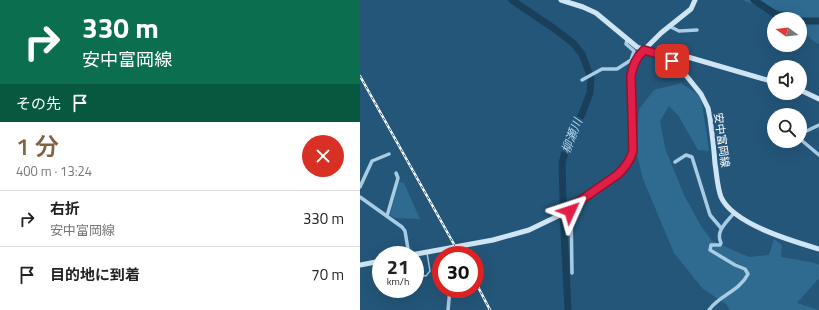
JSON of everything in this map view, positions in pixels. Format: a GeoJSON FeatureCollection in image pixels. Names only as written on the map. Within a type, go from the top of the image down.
{"type":"FeatureCollection","features":[{"type":"Feature","properties":{"kind":"main road","name":"安中富岡線"},"geometry":{"type":"LineString","coordinates":[[561,0],[596,13],[637,47],[667,58],[680,68],[705,101],[710,118],[719,189],[728,208],[734,213],[779,237],[819,249]]}},
{"type":"Feature","properties":{"kind":"main road"},"geometry":{"type":"LineString","coordinates":[[462,246],[493,240],[529,230],[558,216],[624,169],[631,158],[633,151],[631,76],[636,58],[690,8],[695,0]]}},
{"type":"Feature","properties":{"kind":"main road"},"geometry":{"type":"LineString","coordinates":[[667,58],[674,54],[681,55],[767,80]]}},
{"type":"Feature","properties":{"kind":"main road"},"geometry":{"type":"LineString","coordinates":[[807,93],[819,99]]}},
{"type":"Feature","properties":{"kind":"main road"},"geometry":{"type":"LineString","coordinates":[[424,253],[432,251]]}},
{"type":"Feature","properties":{"kind":"main road"},"geometry":{"type":"LineString","coordinates":[[360,265],[372,263]]}},
{"type":"Feature","properties":{"kind":"street"},"geometry":{"type":"LineString","coordinates":[[669,26],[679,31],[697,30]]}},
{"type":"Feature","properties":{"kind":"street"},"geometry":{"type":"LineString","coordinates":[[582,80],[603,68],[617,69],[629,61],[634,51],[626,44],[628,40]]}},
{"type":"Feature","properties":{"kind":"street"},"geometry":{"type":"LineString","coordinates":[[807,131],[819,125]]}},
{"type":"Feature","properties":{"kind":"street"},"geometry":{"type":"LineString","coordinates":[[807,145],[819,155]]}},
{"type":"Feature","properties":{"kind":"street"},"geometry":{"type":"LineString","coordinates":[[360,187],[372,161],[389,154]]}},
{"type":"Feature","properties":{"kind":"street"},"geometry":{"type":"LineString","coordinates":[[675,162],[686,155],[692,157],[710,215],[721,228]]}},
{"type":"Feature","properties":{"kind":"street"},"geometry":{"type":"LineString","coordinates":[[387,216],[398,178],[396,172]]}},
{"type":"Feature","properties":{"kind":"street"},"geometry":{"type":"LineString","coordinates":[[360,197],[400,225],[404,230],[409,246]]}},
{"type":"Feature","properties":{"kind":"street"},"geometry":{"type":"LineString","coordinates":[[570,208],[572,273]]}},
{"type":"Feature","properties":{"kind":"street"},"geometry":{"type":"LineString","coordinates":[[709,310],[713,304],[736,290],[748,274],[745,269],[735,265],[710,250],[711,245],[720,245],[719,233],[721,228],[734,213]]}},
{"type":"Feature","properties":{"kind":"street"},"geometry":{"type":"LineString","coordinates":[[448,310],[449,298]]}},
{"type":"Feature","properties":{"kind":"lane"},"geometry":{"type":"LineString","coordinates":[[424,276],[426,276],[430,270],[427,252]]}},
{"type":"Feature","properties":{"kind":"shaded area"},"geometry":{"type":"Polygon","coordinates":[[[742,0],[819,0],[819,44],[807,35],[807,12],[789,12],[761,7],[742,0]]]}},
{"type":"Feature","properties":{"kind":"shaded area"},"geometry":{"type":"Polygon","coordinates":[[[681,83],[699,95],[702,104],[709,151],[698,150],[678,115],[669,106],[660,121],[665,148],[684,195],[701,226],[712,241],[749,257],[769,255],[774,239],[782,245],[781,257],[811,262],[819,265],[819,278],[797,303],[818,310],[730,310],[726,304],[703,289],[674,253],[643,179],[636,150],[639,109],[654,90],[681,83]]]}},
{"type":"Feature","properties":{"kind":"shaded area"},"geometry":{"type":"Polygon","coordinates":[[[399,182],[404,183],[420,219],[395,218],[390,215],[399,182]]]}},
{"type":"Feature","properties":{"kind":"waterway","name":"柳瀬川"},"geometry":{"type":"LineString","coordinates":[[512,0],[573,43],[582,54],[591,78],[590,93],[582,114],[569,138],[562,163],[568,310]]}},
{"type":"Feature","properties":{"kind":"waterway"},"geometry":{"type":"LineString","coordinates":[[754,0],[772,12]]}},
{"type":"Feature","properties":{"kind":"waterway"},"geometry":{"type":"LineString","coordinates":[[807,21],[819,21]]}},
{"type":"Feature","properties":{"kind":"railway"},"geometry":{"type":"LineString","coordinates":[[360,76],[455,246]]}},
{"type":"Feature","properties":{"kind":"railway"},"geometry":{"type":"LineString","coordinates":[[484,298],[490,310]]}},
{"type":"Feature","properties":{"kind":"route"},"geometry":{"type":"LineString","coordinates":[[570,211],[571,207],[624,169],[631,158],[633,151],[631,76],[636,58],[644,50],[661,55],[672,61]]}}]}
